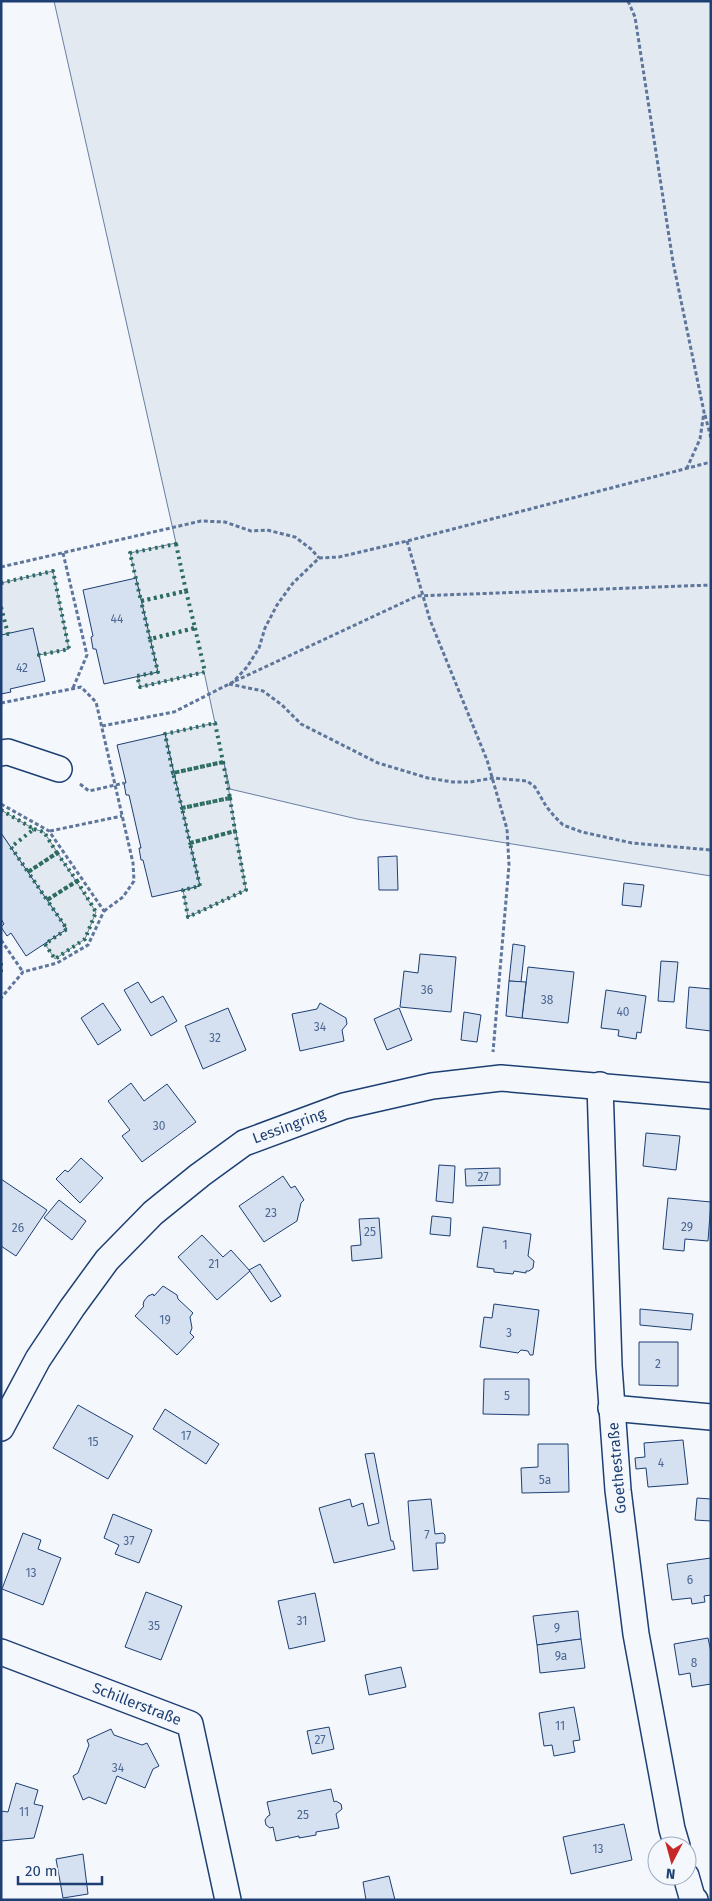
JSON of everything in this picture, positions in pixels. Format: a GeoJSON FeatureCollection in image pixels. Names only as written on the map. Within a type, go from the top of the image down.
{"type":"FeatureCollection","features":[{"type":"Feature","properties":{"kind":"street"},"geometry":{"type":"LineString","coordinates":[[1,754],[8,752],[59,769]]}},
{"type":"Feature","properties":{"kind":"street","name":"Lessingring"},"geometry":{"type":"LineString","coordinates":[[1,1428],[38,1359],[106,1260],[153,1213],[200,1174],[244,1143],[344,1106],[432,1086],[490,1079],[501,1078],[600,1085],[711,1096]]}},
{"type":"Feature","properties":{"kind":"street","name":"Goethestraße"},"geometry":{"type":"LineString","coordinates":[[600,1085],[611,1408],[618,1490],[636,1634],[674,1836]]}},
{"type":"Feature","properties":{"kind":"street"},"geometry":{"type":"LineString","coordinates":[[611,1408],[711,1417]]}},
{"type":"Feature","properties":{"kind":"street","name":"Schillerstraße"},"geometry":{"type":"LineString","coordinates":[[1,1652],[190,1724],[228,1900]]}},
{"type":"Feature","properties":{"kind":"street"},"geometry":{"type":"LineString","coordinates":[[689,1886],[695,1900]]}},
{"type":"Feature","properties":{"kind":"path"},"geometry":{"type":"LineString","coordinates":[[628,1],[635,16],[673,262],[711,438]]}},
{"type":"Feature","properties":{"kind":"path"},"geometry":{"type":"LineString","coordinates":[[687,468],[700,439],[704,412]]}},
{"type":"Feature","properties":{"kind":"path"},"geometry":{"type":"LineString","coordinates":[[228,684],[233,682],[247,667],[259,648],[277,605],[293,583],[319,558],[338,557],[407,541],[711,462]]}},
{"type":"Feature","properties":{"kind":"path"},"geometry":{"type":"LineString","coordinates":[[1,568],[201,521],[225,522],[251,531],[267,530],[295,537],[311,549],[319,558]]}},
{"type":"Feature","properties":{"kind":"path"},"geometry":{"type":"LineString","coordinates":[[407,541],[422,596],[446,663],[493,778],[507,829],[509,854],[490,1079]]}},
{"type":"Feature","properties":{"kind":"path"},"geometry":{"type":"LineString","coordinates":[[63,553],[87,655],[73,689]]}},
{"type":"Feature","properties":{"kind":"path"},"geometry":{"type":"LineString","coordinates":[[102,726],[174,712],[228,684],[417,596],[711,585]]}},
{"type":"Feature","properties":{"kind":"path"},"geometry":{"type":"LineString","coordinates":[[228,684],[264,691],[301,724],[378,763],[428,778],[453,782],[470,782],[493,778],[527,781],[535,787],[546,806],[563,825],[582,832],[632,843],[711,850]]}},
{"type":"Feature","properties":{"kind":"path"},"geometry":{"type":"LineString","coordinates":[[1,703],[81,687],[96,702],[133,863],[134,880],[123,897],[104,911],[88,945],[57,964],[23,972],[1,998]]}},
{"type":"Feature","properties":{"kind":"path"},"geometry":{"type":"LineString","coordinates":[[59,769],[88,791],[124,783]]}},
{"type":"Feature","properties":{"kind":"path"},"geometry":{"type":"LineString","coordinates":[[1,804],[49,831],[104,911]]}},
{"type":"Feature","properties":{"kind":"path"},"geometry":{"type":"LineString","coordinates":[[49,831],[122,816]]}},
{"type":"Feature","properties":{"kind":"path"},"geometry":{"type":"LineString","coordinates":[[1,940],[23,972]]}},
{"type":"Feature","properties":{"kind":"shaded area"},"geometry":{"type":"Polygon","coordinates":[[[54,1],[711,1],[711,876],[357,819],[230,789],[224,763],[246,890],[188,917],[183,890],[199,886],[165,734],[215,723],[204,672],[140,687],[137,676],[157,671],[130,553],[176,543],[54,1]]]}},
{"type":"Feature","properties":{"kind":"shaded area"},"geometry":{"type":"Polygon","coordinates":[[[53,571],[69,649],[39,655],[1,635],[1,583],[53,571]]]}},
{"type":"Feature","properties":{"kind":"shaded area"},"geometry":{"type":"Polygon","coordinates":[[[1,810],[34,829],[44,832],[96,912],[85,939],[55,959],[45,944],[66,929],[1,833],[1,810]]]}},
{"type":"Feature","properties":{"kind":"building"},"geometry":{"type":"Polygon","coordinates":[[[136,578],[158,672],[104,684],[96,649],[93,649],[91,637],[93,636],[83,590],[136,578]]]}},
{"type":"Feature","properties":{"kind":"building"},"geometry":{"type":"Polygon","coordinates":[[[33,628],[45,681],[10,689],[11,692],[1,694],[1,635],[33,628]]]}},
{"type":"Feature","properties":{"kind":"building"},"geometry":{"type":"Polygon","coordinates":[[[165,734],[200,886],[152,897],[143,860],[141,860],[139,848],[141,848],[129,795],[126,795],[124,783],[126,783],[117,745],[165,734]]]}},
{"type":"Feature","properties":{"kind":"building"},"geometry":{"type":"Polygon","coordinates":[[[1,833],[67,929],[26,956],[11,933],[7,936],[1,927],[4,924],[1,919],[1,833]]]}},
{"type":"Feature","properties":{"kind":"building"},"geometry":{"type":"Polygon","coordinates":[[[397,856],[398,890],[379,890],[378,857],[397,856]]]}},
{"type":"Feature","properties":{"kind":"building"},"geometry":{"type":"Polygon","coordinates":[[[624,883],[644,885],[641,907],[622,905],[624,883]]]}},
{"type":"Feature","properties":{"kind":"building"},"geometry":{"type":"Polygon","coordinates":[[[513,944],[525,946],[521,982],[509,981],[513,944]]]}},
{"type":"Feature","properties":{"kind":"building"},"geometry":{"type":"Polygon","coordinates":[[[420,954],[456,957],[451,1012],[400,1007],[404,971],[418,973],[420,954]]]}},
{"type":"Feature","properties":{"kind":"building"},"geometry":{"type":"Polygon","coordinates":[[[661,961],[678,962],[674,1002],[658,1001],[661,961]]]}},
{"type":"Feature","properties":{"kind":"building"},"geometry":{"type":"Polygon","coordinates":[[[528,967],[574,972],[568,1023],[522,1018],[528,967]]]}},
{"type":"Feature","properties":{"kind":"building"},"geometry":{"type":"Polygon","coordinates":[[[509,981],[526,982],[522,1018],[506,1016],[509,981]]]}},
{"type":"Feature","properties":{"kind":"building"},"geometry":{"type":"Polygon","coordinates":[[[138,982],[151,1003],[163,996],[177,1021],[151,1036],[124,990],[138,982]]]}},
{"type":"Feature","properties":{"kind":"building"},"geometry":{"type":"Polygon","coordinates":[[[689,987],[711,989],[711,1031],[686,1028],[689,987]]]}},
{"type":"Feature","properties":{"kind":"building"},"geometry":{"type":"Polygon","coordinates":[[[606,990],[646,996],[641,1033],[637,1032],[636,1039],[618,1036],[619,1030],[601,1028],[606,990]]]}},
{"type":"Feature","properties":{"kind":"building"},"geometry":{"type":"Polygon","coordinates":[[[103,1003],[121,1030],[98,1045],[81,1018],[103,1003]]]}},
{"type":"Feature","properties":{"kind":"building"},"geometry":{"type":"Polygon","coordinates":[[[320,1003],[346,1018],[347,1024],[342,1030],[344,1041],[300,1051],[292,1014],[317,1009],[320,1003]]]}},
{"type":"Feature","properties":{"kind":"building"},"geometry":{"type":"Polygon","coordinates":[[[228,1008],[246,1050],[203,1069],[185,1026],[228,1008]]]}},
{"type":"Feature","properties":{"kind":"building"},"geometry":{"type":"Polygon","coordinates":[[[399,1008],[412,1040],[387,1050],[374,1019],[399,1008]]]}},
{"type":"Feature","properties":{"kind":"building"},"geometry":{"type":"Polygon","coordinates":[[[464,1012],[481,1015],[477,1042],[461,1040],[464,1012]]]}},
{"type":"Feature","properties":{"kind":"building"},"geometry":{"type":"Polygon","coordinates":[[[131,1083],[144,1101],[167,1084],[196,1122],[142,1162],[122,1136],[130,1130],[108,1101],[131,1083]]]}},
{"type":"Feature","properties":{"kind":"building"},"geometry":{"type":"Polygon","coordinates":[[[646,1133],[680,1136],[676,1170],[643,1166],[646,1133]]]}},
{"type":"Feature","properties":{"kind":"building"},"geometry":{"type":"Polygon","coordinates":[[[81,1158],[103,1178],[80,1203],[56,1179],[65,1170],[68,1172],[81,1158]]]}},
{"type":"Feature","properties":{"kind":"building"},"geometry":{"type":"Polygon","coordinates":[[[439,1165],[455,1166],[453,1203],[436,1201],[439,1165]]]}},
{"type":"Feature","properties":{"kind":"building"},"geometry":{"type":"Polygon","coordinates":[[[500,1168],[500,1185],[466,1186],[465,1169],[500,1168]]]}},
{"type":"Feature","properties":{"kind":"building"},"geometry":{"type":"Polygon","coordinates":[[[283,1176],[291,1188],[295,1186],[304,1200],[301,1203],[297,1221],[264,1242],[239,1206],[283,1176]]]}},
{"type":"Feature","properties":{"kind":"building"},"geometry":{"type":"Polygon","coordinates":[[[1,1179],[47,1210],[16,1256],[1,1246],[1,1179]]]}},
{"type":"Feature","properties":{"kind":"building"},"geometry":{"type":"Polygon","coordinates":[[[668,1198],[711,1202],[708,1241],[685,1239],[684,1251],[663,1249],[668,1198]]]}},
{"type":"Feature","properties":{"kind":"building"},"geometry":{"type":"Polygon","coordinates":[[[59,1200],[86,1221],[72,1240],[44,1218],[59,1200]]]}},
{"type":"Feature","properties":{"kind":"building"},"geometry":{"type":"Polygon","coordinates":[[[432,1216],[451,1218],[450,1236],[430,1234],[432,1216]]]}},
{"type":"Feature","properties":{"kind":"building"},"geometry":{"type":"Polygon","coordinates":[[[379,1218],[382,1258],[352,1261],[351,1246],[361,1245],[359,1219],[379,1218]]]}},
{"type":"Feature","properties":{"kind":"building"},"geometry":{"type":"Polygon","coordinates":[[[483,1227],[531,1234],[528,1256],[534,1261],[533,1268],[526,1271],[526,1273],[514,1271],[513,1274],[494,1272],[494,1269],[477,1267],[483,1227]]]}},
{"type":"Feature","properties":{"kind":"building"},"geometry":{"type":"Polygon","coordinates":[[[202,1235],[223,1257],[231,1250],[250,1271],[217,1300],[178,1257],[202,1235]]]}},
{"type":"Feature","properties":{"kind":"building"},"geometry":{"type":"Polygon","coordinates":[[[260,1264],[281,1296],[271,1302],[249,1270],[260,1264]]]}},
{"type":"Feature","properties":{"kind":"building"},"geometry":{"type":"Polygon","coordinates":[[[163,1286],[177,1295],[178,1299],[193,1313],[190,1317],[192,1328],[190,1333],[194,1337],[177,1355],[135,1316],[144,1306],[144,1301],[148,1296],[153,1294],[154,1296],[163,1286]]]}},
{"type":"Feature","properties":{"kind":"building"},"geometry":{"type":"Polygon","coordinates":[[[494,1304],[539,1310],[533,1355],[530,1355],[528,1351],[521,1350],[518,1353],[480,1347],[484,1317],[492,1318],[494,1304]]]}},
{"type":"Feature","properties":{"kind":"building"},"geometry":{"type":"Polygon","coordinates":[[[640,1309],[693,1314],[691,1330],[640,1325],[640,1309]]]}},
{"type":"Feature","properties":{"kind":"building"},"geometry":{"type":"Polygon","coordinates":[[[639,1342],[678,1342],[678,1386],[639,1385],[639,1342]]]}},
{"type":"Feature","properties":{"kind":"building"},"geometry":{"type":"Polygon","coordinates":[[[484,1379],[529,1379],[529,1415],[483,1414],[484,1379]]]}},
{"type":"Feature","properties":{"kind":"building"},"geometry":{"type":"Polygon","coordinates":[[[78,1405],[133,1436],[108,1479],[53,1448],[78,1405]]]}},
{"type":"Feature","properties":{"kind":"building"},"geometry":{"type":"Polygon","coordinates":[[[165,1409],[219,1444],[206,1464],[153,1429],[165,1409]]]}},
{"type":"Feature","properties":{"kind":"building"},"geometry":{"type":"Polygon","coordinates":[[[683,1440],[688,1484],[648,1487],[646,1468],[636,1469],[635,1458],[645,1457],[644,1443],[683,1440]]]}},
{"type":"Feature","properties":{"kind":"building"},"geometry":{"type":"Polygon","coordinates":[[[538,1444],[568,1444],[569,1492],[522,1493],[521,1468],[538,1467],[538,1444]]]}},
{"type":"Feature","properties":{"kind":"building"},"geometry":{"type":"Polygon","coordinates":[[[374,1453],[391,1541],[393,1541],[395,1549],[334,1563],[319,1508],[350,1499],[352,1507],[363,1503],[368,1526],[379,1523],[365,1454],[374,1453]]]}},
{"type":"Feature","properties":{"kind":"building"},"geometry":{"type":"Polygon","coordinates":[[[697,1498],[711,1499],[711,1521],[695,1520],[697,1498]]]}},
{"type":"Feature","properties":{"kind":"building"},"geometry":{"type":"Polygon","coordinates":[[[431,1499],[435,1534],[443,1533],[445,1535],[444,1543],[436,1543],[438,1569],[413,1571],[408,1501],[431,1499]]]}},
{"type":"Feature","properties":{"kind":"building"},"geometry":{"type":"Polygon","coordinates":[[[113,1514],[152,1530],[139,1563],[115,1554],[119,1545],[104,1538],[113,1514]]]}},
{"type":"Feature","properties":{"kind":"building"},"geometry":{"type":"Polygon","coordinates":[[[23,1533],[41,1540],[38,1549],[61,1558],[43,1605],[2,1589],[23,1533]]]}},
{"type":"Feature","properties":{"kind":"building"},"geometry":{"type":"Polygon","coordinates":[[[711,1558],[711,1595],[704,1596],[705,1602],[692,1604],[691,1598],[672,1600],[667,1564],[711,1558]]]}},
{"type":"Feature","properties":{"kind":"building"},"geometry":{"type":"Polygon","coordinates":[[[146,1592],[182,1606],[161,1660],[125,1647],[146,1592]]]}},
{"type":"Feature","properties":{"kind":"building"},"geometry":{"type":"Polygon","coordinates":[[[315,1593],[325,1641],[289,1649],[278,1601],[315,1593]]]}},
{"type":"Feature","properties":{"kind":"building"},"geometry":{"type":"Polygon","coordinates":[[[578,1611],[581,1639],[537,1645],[533,1616],[578,1611]]]}},
{"type":"Feature","properties":{"kind":"building"},"geometry":{"type":"Polygon","coordinates":[[[708,1638],[711,1652],[711,1684],[692,1687],[690,1673],[679,1675],[674,1644],[708,1638]]]}},
{"type":"Feature","properties":{"kind":"building"},"geometry":{"type":"Polygon","coordinates":[[[581,1639],[585,1668],[540,1673],[537,1645],[581,1639]]]}},
{"type":"Feature","properties":{"kind":"building"},"geometry":{"type":"Polygon","coordinates":[[[401,1667],[406,1687],[369,1695],[365,1675],[401,1667]]]}},
{"type":"Feature","properties":{"kind":"building"},"geometry":{"type":"Polygon","coordinates":[[[574,1707],[580,1740],[573,1741],[575,1752],[554,1756],[552,1745],[544,1746],[539,1713],[574,1707]]]}},
{"type":"Feature","properties":{"kind":"building"},"geometry":{"type":"Polygon","coordinates":[[[329,1727],[334,1749],[312,1754],[307,1731],[329,1727]]]}},
{"type":"Feature","properties":{"kind":"building"},"geometry":{"type":"Polygon","coordinates":[[[111,1729],[114,1735],[142,1745],[147,1743],[159,1766],[153,1769],[145,1788],[117,1776],[106,1804],[89,1797],[83,1800],[73,1776],[78,1773],[89,1745],[87,1740],[111,1729]]]}},
{"type":"Feature","properties":{"kind":"building"},"geometry":{"type":"Polygon","coordinates":[[[16,1783],[38,1790],[34,1804],[43,1806],[34,1838],[1,1841],[1,1811],[8,1812],[16,1783]]]}},
{"type":"Feature","properties":{"kind":"building"},"geometry":{"type":"Polygon","coordinates":[[[331,1789],[334,1802],[336,1801],[341,1804],[342,1809],[336,1814],[339,1828],[316,1832],[316,1835],[299,1838],[299,1836],[276,1841],[273,1827],[270,1828],[266,1825],[265,1820],[270,1815],[267,1802],[331,1789]]]}},
{"type":"Feature","properties":{"kind":"building"},"geometry":{"type":"Polygon","coordinates":[[[624,1824],[632,1860],[571,1874],[563,1837],[624,1824]]]}},
{"type":"Feature","properties":{"kind":"building"},"geometry":{"type":"Polygon","coordinates":[[[83,1854],[88,1894],[63,1898],[56,1859],[83,1854]]]}},
{"type":"Feature","properties":{"kind":"building"},"geometry":{"type":"Polygon","coordinates":[[[389,1876],[395,1900],[366,1900],[363,1882],[389,1876]]]}},
{"type":"Feature","properties":{"kind":"hedge"},"geometry":{"type":"LineString","coordinates":[[176,544],[186,591],[141,601],[130,553],[176,544]]}},
{"type":"Feature","properties":{"kind":"hedge"},"geometry":{"type":"LineString","coordinates":[[1,583],[53,571],[69,649],[39,655],[39,653]]}},
{"type":"Feature","properties":{"kind":"hedge"},"geometry":{"type":"LineString","coordinates":[[186,591],[195,628],[150,639],[141,601],[186,591]]}},
{"type":"Feature","properties":{"kind":"hedge"},"geometry":{"type":"LineString","coordinates":[[1,607],[8,634],[10,633]]}},
{"type":"Feature","properties":{"kind":"hedge"},"geometry":{"type":"LineString","coordinates":[[195,628],[205,672],[140,687],[137,676],[158,672],[150,639],[195,628]]}},
{"type":"Feature","properties":{"kind":"hedge"},"geometry":{"type":"LineString","coordinates":[[215,723],[223,762],[173,773],[165,734],[215,723]]}},
{"type":"Feature","properties":{"kind":"hedge"},"geometry":{"type":"LineString","coordinates":[[223,762],[230,798],[182,808],[173,773],[223,762]]}},
{"type":"Feature","properties":{"kind":"hedge"},"geometry":{"type":"LineString","coordinates":[[230,798],[235,831],[190,843],[182,808],[230,798]]}},
{"type":"Feature","properties":{"kind":"hedge"},"geometry":{"type":"LineString","coordinates":[[1,810],[34,829],[32,830]]}},
{"type":"Feature","properties":{"kind":"hedge"},"geometry":{"type":"LineString","coordinates":[[34,829],[44,832],[57,853],[28,872],[11,847],[34,829]]}},
{"type":"Feature","properties":{"kind":"hedge"},"geometry":{"type":"LineString","coordinates":[[235,831],[246,890],[188,917],[183,890],[200,886],[190,843],[235,831]]}},
{"type":"Feature","properties":{"kind":"hedge"},"geometry":{"type":"LineString","coordinates":[[57,853],[77,881],[47,900],[28,872],[57,853]]}},
{"type":"Feature","properties":{"kind":"hedge"},"geometry":{"type":"LineString","coordinates":[[77,881],[96,912],[85,939],[55,959],[45,944],[67,929],[47,900],[77,881]]}},
{"type":"Feature","properties":{"kind":"hedge"},"geometry":{"type":"LineString","coordinates":[[1,963],[1,972]]}}]}
